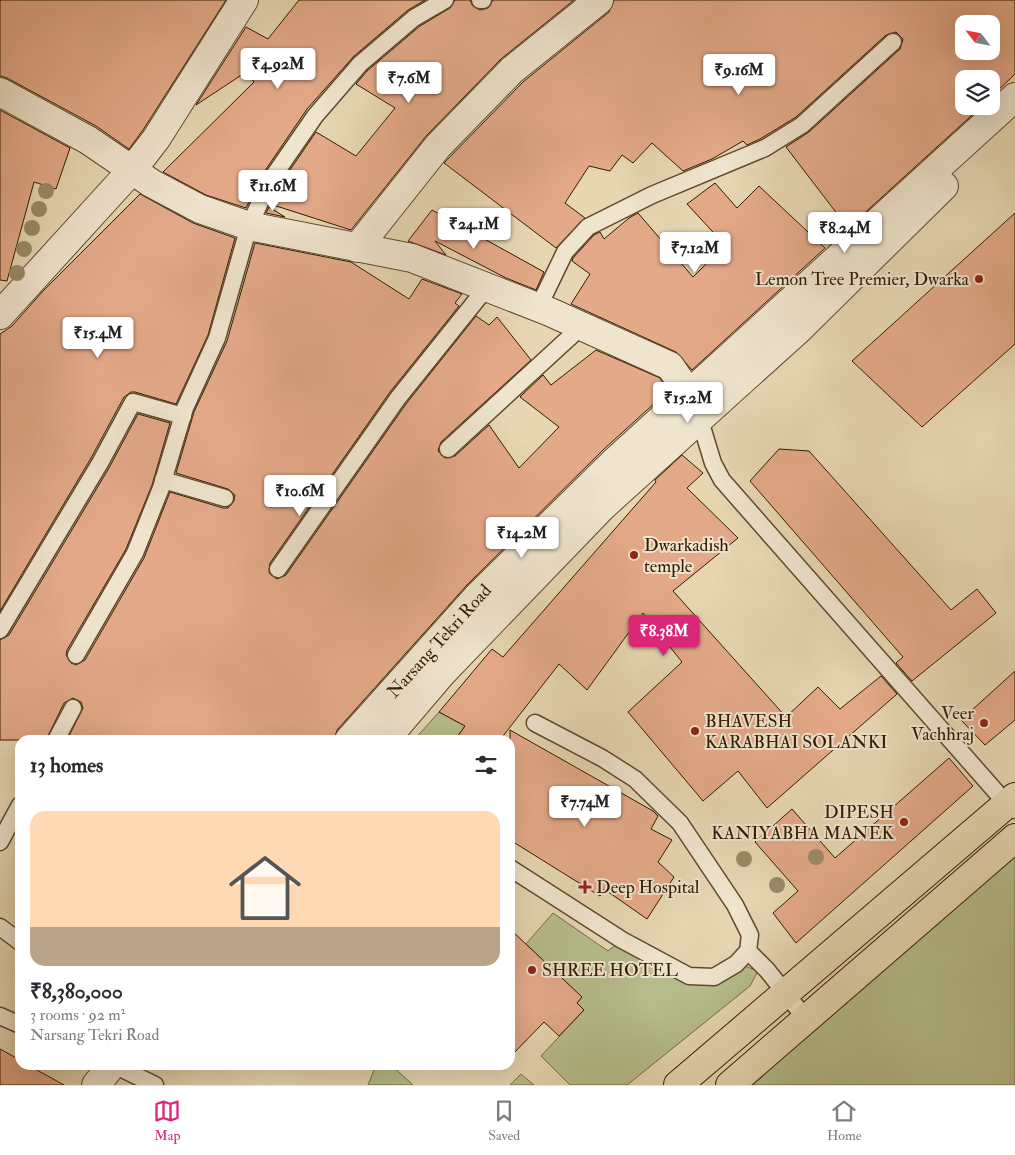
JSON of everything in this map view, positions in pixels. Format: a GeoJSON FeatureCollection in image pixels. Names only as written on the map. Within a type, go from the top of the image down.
{"type":"FeatureCollection","features":[{"type":"Feature","properties":{"kind":"highway"},"geometry":{"type":"LineString","coordinates":[[678,1085],[1013,805]]}},
{"type":"Feature","properties":{"kind":"highway"},"geometry":{"type":"LineString","coordinates":[[730,1085],[1015,838]]}},
{"type":"Feature","properties":{"kind":"street"},"geometry":{"type":"LineString","coordinates":[[0,315],[132,170],[156,139],[244,0]]}},
{"type":"Feature","properties":{"kind":"street"},"geometry":{"type":"LineString","coordinates":[[357,248],[451,132],[512,70],[599,0]]}},
{"type":"Feature","properties":{"kind":"street"},"geometry":{"type":"LineString","coordinates":[[0,92],[88,140],[151,183],[200,209],[249,226],[412,258],[582,326],[670,366],[694,406],[799,329],[1015,116]]}},
{"type":"Feature","properties":{"kind":"street","name":"Narsang Tekri Road"},"geometry":{"type":"LineString","coordinates":[[389,735],[443,672],[602,507],[694,406],[1015,97]]}},
{"type":"Feature","properties":{"kind":"street","name":"Narsang Tekri Road"},"geometry":{"type":"LineString","coordinates":[[353,735],[477,597],[615,460],[694,406]]}},
{"type":"Feature","properties":{"kind":"street"},"geometry":{"type":"LineString","coordinates":[[79,1085],[87,1070]]}},
{"type":"Feature","properties":{"kind":"street"},"geometry":{"type":"LineString","coordinates":[[96,1085],[109,1070]]}},
{"type":"Feature","properties":{"kind":"lane"},"geometry":{"type":"LineString","coordinates":[[76,655],[135,553],[163,480],[182,416],[217,338],[249,226],[270,181],[315,116],[360,64],[414,18],[445,0]]}},
{"type":"Feature","properties":{"kind":"lane"},"geometry":{"type":"LineString","coordinates":[[538,308],[566,252],[588,227],[652,195],[765,148],[802,125],[893,42]]}},
{"type":"Feature","properties":{"kind":"lane"},"geometry":{"type":"LineString","coordinates":[[278,569],[398,398],[486,287]]}},
{"type":"Feature","properties":{"kind":"lane"},"geometry":{"type":"LineString","coordinates":[[448,449],[582,326]]}},
{"type":"Feature","properties":{"kind":"lane"},"geometry":{"type":"LineString","coordinates":[[0,630],[100,462],[133,402],[182,416]]}},
{"type":"Feature","properties":{"kind":"lane"},"geometry":{"type":"LineString","coordinates":[[694,406],[713,463],[722,480],[1013,805]]}},
{"type":"Feature","properties":{"kind":"lane"},"geometry":{"type":"LineString","coordinates":[[163,480],[225,498]]}},
{"type":"Feature","properties":{"kind":"lane"},"geometry":{"type":"LineString","coordinates":[[59,735],[73,708]]}},
{"type":"Feature","properties":{"kind":"lane"},"geometry":{"type":"LineString","coordinates":[[515,873],[622,940],[689,976],[714,977],[736,964],[748,951],[750,935],[735,905],[680,823],[635,779],[602,758],[535,723]]}},
{"type":"Feature","properties":{"kind":"lane"},"geometry":{"type":"LineString","coordinates":[[0,842],[15,814]]}},
{"type":"Feature","properties":{"kind":"lane"},"geometry":{"type":"LineString","coordinates":[[0,927],[15,938]]}},
{"type":"Feature","properties":{"kind":"lane"},"geometry":{"type":"LineString","coordinates":[[748,951],[806,1019]]}},
{"type":"Feature","properties":{"kind":"lane"},"geometry":{"type":"LineString","coordinates":[[0,1016],[15,1025]]}},
{"type":"Feature","properties":{"kind":"lane"},"geometry":{"type":"LineString","coordinates":[[124,1070],[155,1085]]}},
{"type":"Feature","properties":{"kind":"green space"},"geometry":{"type":"Polygon","coordinates":[[[439,712],[465,726],[459,735],[418,735],[439,712]]]}},
{"type":"Feature","properties":{"kind":"green space"},"geometry":{"type":"Polygon","coordinates":[[[1015,838],[1015,1085],[730,1085],[1015,838]]]}},
{"type":"Feature","properties":{"kind":"green space"},"geometry":{"type":"Polygon","coordinates":[[[553,913],[608,951],[618,943],[689,976],[745,966],[758,971],[750,986],[627,1085],[570,1085],[541,1056],[584,1010],[577,1003],[582,997],[526,944],[553,913]]]}},
{"type":"Feature","properties":{"kind":"green space"},"geometry":{"type":"Polygon","coordinates":[[[374,1070],[396,1070],[413,1085],[368,1085],[374,1070]]]}},
{"type":"Feature","properties":{"kind":"green space"},"geometry":{"type":"Polygon","coordinates":[[[521,1074],[534,1085],[510,1085],[521,1074]]]}},
{"type":"Feature","properties":{"kind":"building"},"geometry":{"type":"Polygon","coordinates":[[[0,0],[226,0],[129,149],[96,126],[0,76],[0,0]]]}},
{"type":"Feature","properties":{"kind":"building"},"geometry":{"type":"Polygon","coordinates":[[[299,0],[425,0],[408,10],[354,56],[307,109],[262,175],[246,208],[206,195],[163,172],[254,82],[246,72],[196,105],[246,27],[268,39],[299,0]]]}},
{"type":"Feature","properties":{"kind":"building"},"geometry":{"type":"Polygon","coordinates":[[[455,0],[470,0],[472,5],[480,10],[488,8],[493,0],[574,0],[501,59],[427,135],[351,230],[270,204],[279,186],[316,132],[356,156],[395,108],[356,84],[367,71],[420,26],[450,8],[455,0]]]}},
{"type":"Feature","properties":{"kind":"building"},"geometry":{"type":"Polygon","coordinates":[[[614,0],[1015,0],[1015,74],[1000,88],[1000,70],[955,70],[955,115],[972,115],[848,228],[786,147],[809,132],[900,49],[903,39],[896,32],[886,35],[796,117],[747,145],[743,141],[712,159],[683,171],[652,143],[633,163],[622,155],[610,171],[589,166],[565,203],[585,218],[556,248],[444,163],[523,82],[609,12],[614,0]]]}},
{"type":"Feature","properties":{"kind":"building"},"geometry":{"type":"Polygon","coordinates":[[[0,110],[70,148],[56,189],[34,182],[7,281],[0,280],[0,110]]]}},
{"type":"Feature","properties":{"kind":"building"},"geometry":{"type":"Polygon","coordinates":[[[715,183],[737,208],[759,186],[825,248],[692,370],[676,352],[571,304],[590,274],[572,261],[594,235],[600,232],[604,239],[638,213],[693,277],[725,245],[687,204],[715,183]]]}},
{"type":"Feature","properties":{"kind":"building"},"geometry":{"type":"Polygon","coordinates":[[[140,194],[193,223],[235,238],[208,335],[176,404],[135,392],[131,392],[124,397],[91,458],[0,611],[0,334],[12,326],[43,291],[140,194]]]}},
{"type":"Feature","properties":{"kind":"building"},"geometry":{"type":"Polygon","coordinates":[[[269,207],[285,217],[266,213],[269,207]]]}},
{"type":"Feature","properties":{"kind":"building"},"geometry":{"type":"Polygon","coordinates":[[[432,210],[544,272],[536,290],[506,278],[435,241],[446,255],[408,241],[432,210]]]}},
{"type":"Feature","properties":{"kind":"building","name":"Lemon Tree Premier, Dwarka"},"geometry":{"type":"Polygon","coordinates":[[[1015,213],[1015,344],[922,427],[852,361],[1015,213]]]}},
{"type":"Feature","properties":{"kind":"building"},"geometry":{"type":"Polygon","coordinates":[[[255,243],[351,262],[409,299],[422,279],[462,294],[455,303],[459,306],[390,392],[270,563],[269,573],[277,579],[286,575],[406,404],[476,316],[489,325],[497,317],[531,360],[441,442],[438,451],[445,458],[455,456],[489,425],[519,468],[559,427],[520,397],[543,375],[551,385],[596,350],[660,378],[668,391],[604,449],[466,586],[337,730],[336,735],[70,735],[83,708],[81,702],[73,698],[64,703],[48,735],[15,735],[15,740],[0,740],[0,640],[9,635],[109,468],[138,414],[170,423],[152,485],[126,549],[67,650],[66,655],[71,663],[76,665],[85,660],[144,558],[170,492],[223,508],[228,508],[234,501],[235,495],[228,489],[176,473],[194,412],[227,341],[255,243]]]}},
{"type":"Feature","properties":{"kind":"building"},"geometry":{"type":"Polygon","coordinates":[[[779,449],[809,451],[951,610],[977,589],[996,613],[912,681],[896,663],[903,657],[750,481],[779,449]]]}},
{"type":"Feature","properties":{"kind":"building"},"geometry":{"type":"Polygon","coordinates":[[[682,455],[703,473],[687,488],[738,538],[673,591],[786,717],[818,687],[840,709],[881,676],[897,694],[767,808],[738,771],[703,801],[628,712],[682,662],[643,613],[587,690],[559,664],[504,735],[459,735],[465,726],[439,712],[492,649],[503,657],[656,482],[655,480],[682,455]]]}},
{"type":"Feature","properties":{"kind":"building"},"geometry":{"type":"Polygon","coordinates":[[[1015,671],[1015,720],[985,745],[961,720],[1015,671]]]}},
{"type":"Feature","properties":{"kind":"building"},"geometry":{"type":"Polygon","coordinates":[[[510,730],[653,811],[658,816],[651,829],[672,840],[658,862],[674,877],[647,919],[604,889],[600,896],[515,843],[515,735],[510,735],[510,730]]]}},
{"type":"Feature","properties":{"kind":"building","name":"DIPESH KANIYABHA MANEK"},"geometry":{"type":"Polygon","coordinates":[[[949,758],[973,786],[796,943],[773,913],[798,891],[755,842],[792,809],[835,858],[949,758]]]}},
{"type":"Feature","properties":{"kind":"building","name":"SHREE HOTEL"},"geometry":{"type":"Polygon","coordinates":[[[515,934],[582,997],[577,1003],[584,1010],[559,1036],[544,1022],[515,1052],[515,934]]]}},
{"type":"Feature","properties":{"kind":"building"},"geometry":{"type":"Polygon","coordinates":[[[0,1049],[15,1057],[15,1070],[37,1070],[64,1085],[0,1085],[0,1049]]]}},
{"type":"Feature","properties":{"kind":"place","name":"Lemon Tree Premier, Dwarka"},"geometry":{"type":"Point","coordinates":[979,279]}},
{"type":"Feature","properties":{"kind":"place","name":"Dwarkadish temple"},"geometry":{"type":"Point","coordinates":[634,555]}},
{"type":"Feature","properties":{"kind":"place","name":"Veer Vachhraj"},"geometry":{"type":"Point","coordinates":[984,723]}},
{"type":"Feature","properties":{"kind":"place","name":"BHAVESH KARABHAI SOLANKI"},"geometry":{"type":"Point","coordinates":[695,731]}},
{"type":"Feature","properties":{"kind":"place","name":"DIPESH KANIYABHA MANEK"},"geometry":{"type":"Point","coordinates":[904,822]}},
{"type":"Feature","properties":{"kind":"place","name":"Deep Hospital"},"geometry":{"type":"Point","coordinates":[585,887]}},
{"type":"Feature","properties":{"kind":"place","name":"SHREE HOTEL"},"geometry":{"type":"Point","coordinates":[532,970]}}]}
